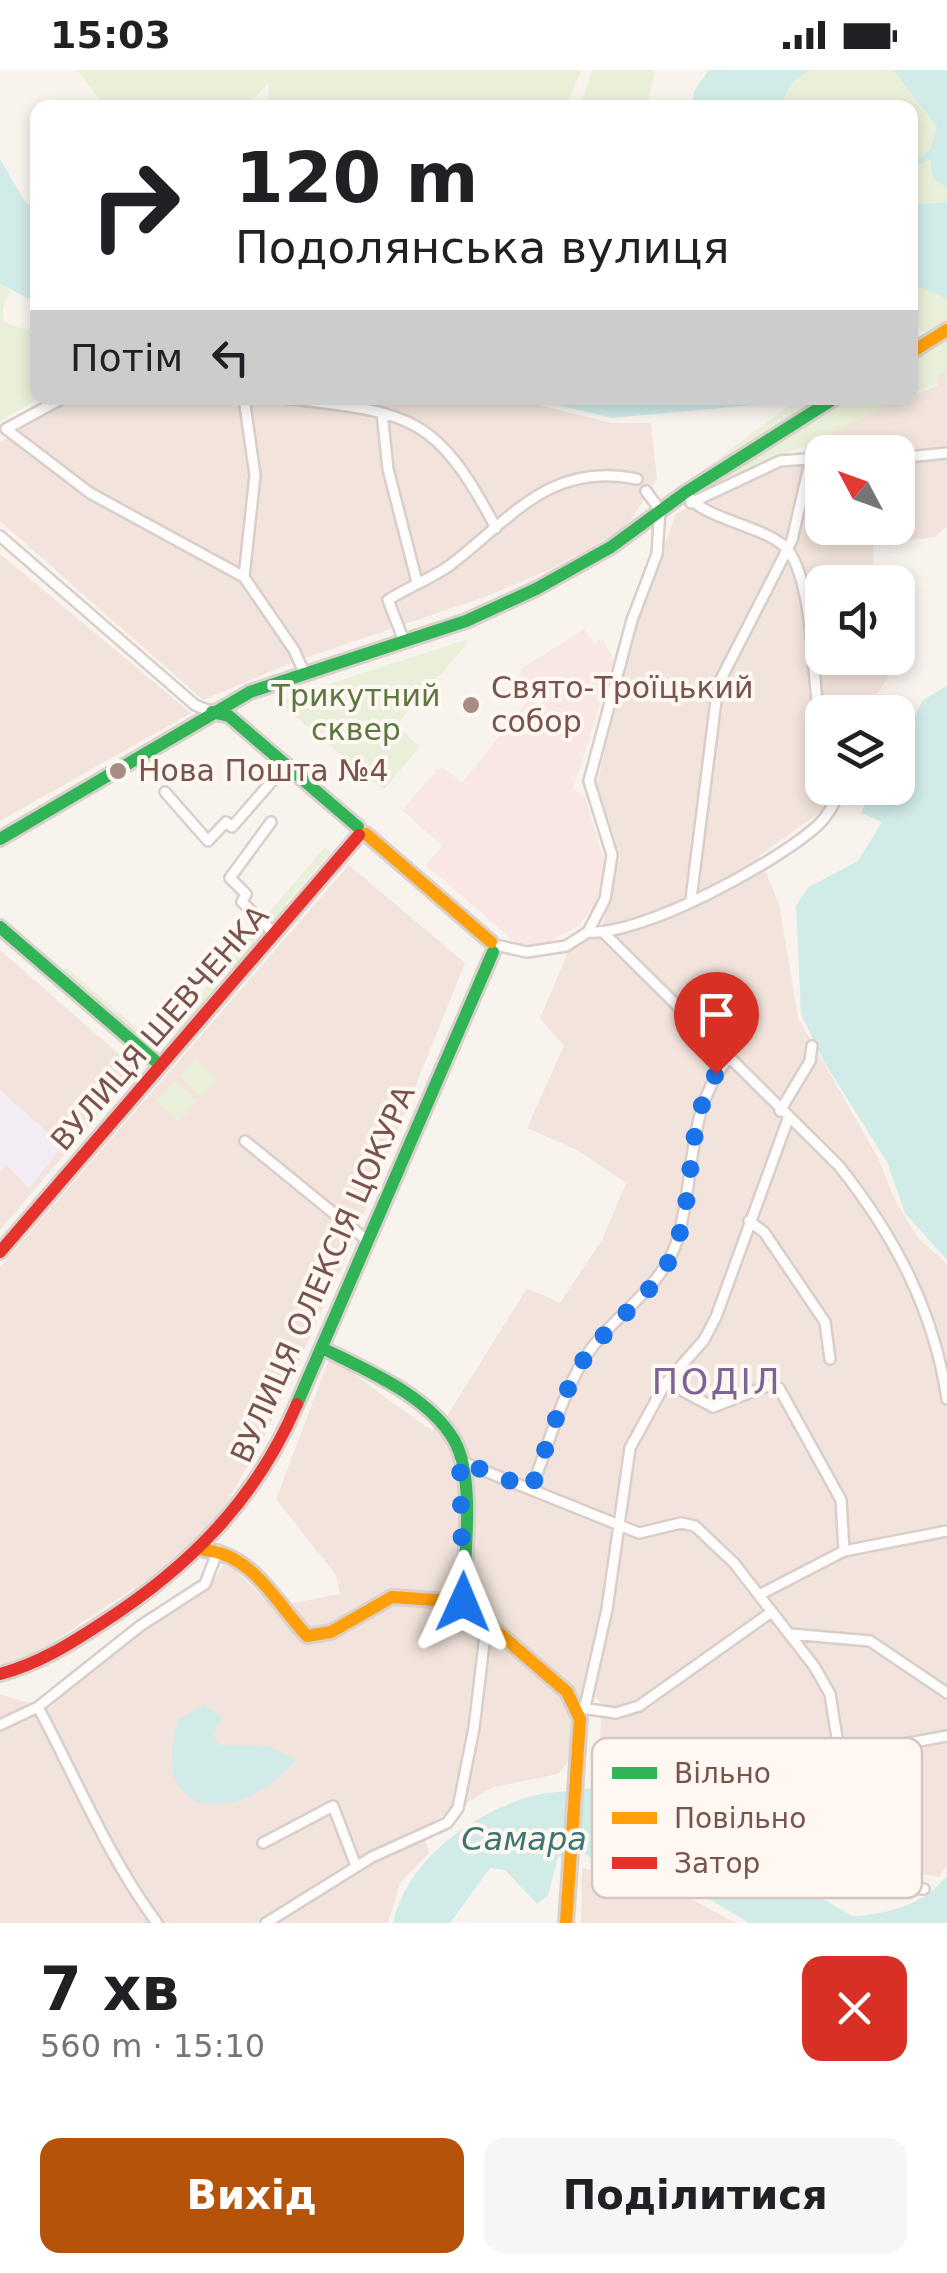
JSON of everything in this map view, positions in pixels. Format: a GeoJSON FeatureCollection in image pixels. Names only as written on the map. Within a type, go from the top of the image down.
{"type":"FeatureCollection","features":[{"type":"Feature","properties":{"kind":"main road"},"geometry":{"type":"LineString","coordinates":[[918,347],[947,330]]}},
{"type":"Feature","properties":{"kind":"main road"},"geometry":{"type":"LineString","coordinates":[[0,839],[212,712],[304,672],[478,616],[536,589],[611,547],[660,510],[688,497],[825,405]]}},
{"type":"Feature","properties":{"kind":"main road"},"geometry":{"type":"LineString","coordinates":[[212,712],[229,716],[495,947]]}},
{"type":"Feature","properties":{"kind":"main road","name":"ВУЛИЦЯ ШЕВЧЕНКА"},"geometry":{"type":"LineString","coordinates":[[0,1252],[361,832]]}},
{"type":"Feature","properties":{"kind":"main road"},"geometry":{"type":"LineString","coordinates":[[0,927],[160,1065]]}},
{"type":"Feature","properties":{"kind":"main road","name":"ВУЛИЦЯ ОЛЕКСІЯ ЦОКУРА"},"geometry":{"type":"LineString","coordinates":[[0,1674],[64,1648],[170,1578],[204,1550],[275,1452],[495,947]]}},
{"type":"Feature","properties":{"kind":"main road"},"geometry":{"type":"LineString","coordinates":[[322,1348],[370,1372],[432,1417],[454,1440],[460,1461],[463,1602],[486,1627],[582,1708],[566,1923]]}},
{"type":"Feature","properties":{"kind":"main road"},"geometry":{"type":"LineString","coordinates":[[204,1550],[219,1548],[256,1576],[307,1636],[322,1637],[346,1626],[390,1597],[463,1602]]}},
{"type":"Feature","properties":{"kind":"street"},"geometry":{"type":"LineString","coordinates":[[51,405],[6,429],[90,493],[244,577],[294,650],[304,672]]}},
{"type":"Feature","properties":{"kind":"street"},"geometry":{"type":"LineString","coordinates":[[244,577],[255,475],[245,405]]}},
{"type":"Feature","properties":{"kind":"street"},"geometry":{"type":"LineString","coordinates":[[333,405],[382,412],[436,436],[466,472],[496,528]]}},
{"type":"Feature","properties":{"kind":"street"},"geometry":{"type":"LineString","coordinates":[[382,412],[388,469],[417,582]]}},
{"type":"Feature","properties":{"kind":"street"},"geometry":{"type":"LineString","coordinates":[[915,456],[947,453]]}},
{"type":"Feature","properties":{"kind":"street"},"geometry":{"type":"LineString","coordinates":[[688,497],[780,461],[805,459]]}},
{"type":"Feature","properties":{"kind":"street"},"geometry":{"type":"LineString","coordinates":[[404,641],[388,600],[444,569],[548,488],[585,474],[637,479]]}},
{"type":"Feature","properties":{"kind":"street"},"geometry":{"type":"LineString","coordinates":[[495,947],[526,952],[566,946],[588,932],[605,900],[612,854],[589,781],[632,620],[657,554],[660,510],[646,492]]}},
{"type":"Feature","properties":{"kind":"street"},"geometry":{"type":"LineString","coordinates":[[691,900],[718,685],[788,548],[805,495]]}},
{"type":"Feature","properties":{"kind":"street"},"geometry":{"type":"LineString","coordinates":[[688,497],[763,531],[788,548],[809,616],[817,695]]}},
{"type":"Feature","properties":{"kind":"street"},"geometry":{"type":"LineString","coordinates":[[0,536],[195,704],[212,712]]}},
{"type":"Feature","properties":{"kind":"street"},"geometry":{"type":"LineString","coordinates":[[165,792],[208,841],[226,822],[232,827],[286,765]]}},
{"type":"Feature","properties":{"kind":"street"},"geometry":{"type":"LineString","coordinates":[[588,932],[628,928],[750,873],[816,827],[834,805]]}},
{"type":"Feature","properties":{"kind":"street"},"geometry":{"type":"LineString","coordinates":[[271,822],[230,878],[246,894],[242,902],[274,932]]}},
{"type":"Feature","properties":{"kind":"street"},"geometry":{"type":"LineString","coordinates":[[604,933],[838,1166],[885,1228],[919,1297],[945,1370],[947,1399]]}},
{"type":"Feature","properties":{"kind":"street"},"geometry":{"type":"LineString","coordinates":[[770,1613],[640,1706],[616,1713],[582,1708],[608,1609],[617,1522],[633,1439],[672,1374],[704,1340],[716,1317],[784,1115],[810,1062],[812,1046]]}},
{"type":"Feature","properties":{"kind":"street"},"geometry":{"type":"LineString","coordinates":[[531,1489],[584,1360],[671,1258],[686,1204],[689,1161],[703,1098],[728,1059]]}},
{"type":"Feature","properties":{"kind":"street"},"geometry":{"type":"LineString","coordinates":[[246,1141],[369,1242]]}},
{"type":"Feature","properties":{"kind":"street"},"geometry":{"type":"LineString","coordinates":[[750,1221],[764,1232],[825,1322],[830,1359]]}},
{"type":"Feature","properties":{"kind":"street"},"geometry":{"type":"LineString","coordinates":[[672,1374],[683,1391],[712,1407],[767,1386],[779,1388],[841,1500],[844,1551]]}},
{"type":"Feature","properties":{"kind":"street"},"geometry":{"type":"LineString","coordinates":[[460,1461],[638,1533],[681,1523],[695,1526],[734,1562],[770,1613],[791,1634],[830,1694],[837,1738]]}},
{"type":"Feature","properties":{"kind":"street"},"geometry":{"type":"LineString","coordinates":[[759,1595],[844,1551],[947,1531]]}},
{"type":"Feature","properties":{"kind":"street"},"geometry":{"type":"LineString","coordinates":[[0,1725],[38,1707],[140,1626],[206,1584],[219,1548]]}},
{"type":"Feature","properties":{"kind":"street"},"geometry":{"type":"LineString","coordinates":[[266,1923],[356,1866],[447,1823],[458,1808],[474,1728],[486,1627]]}},
{"type":"Feature","properties":{"kind":"street"},"geometry":{"type":"LineString","coordinates":[[791,1634],[870,1641],[947,1693]]}},
{"type":"Feature","properties":{"kind":"street"},"geometry":{"type":"LineString","coordinates":[[38,1707],[103,1829],[112,1859],[157,1923]]}},
{"type":"Feature","properties":{"kind":"street"},"geometry":{"type":"LineString","coordinates":[[922,1741],[947,1736]]}},
{"type":"Feature","properties":{"kind":"street"},"geometry":{"type":"LineString","coordinates":[[263,1843],[333,1806],[356,1866]]}},
{"type":"Feature","properties":{"kind":"shaded area"},"geometry":{"type":"Polygon","coordinates":[[[947,371],[947,526],[935,537],[915,540],[915,435],[816,435],[889,405],[918,405],[918,393],[938,385],[936,375],[947,371]]]}},
{"type":"Feature","properties":{"kind":"shaded area"},"geometry":{"type":"Polygon","coordinates":[[[59,405],[538,405],[611,423],[651,423],[657,479],[625,529],[553,568],[485,597],[293,662],[203,700],[0,521],[0,442],[59,405]]]}},
{"type":"Feature","properties":{"kind":"shaded area"},"geometry":{"type":"Polygon","coordinates":[[[805,446],[805,545],[873,545],[874,565],[805,565],[805,675],[889,675],[877,695],[805,695],[805,805],[824,805],[822,811],[759,856],[779,904],[798,1018],[878,1158],[895,1200],[918,1238],[947,1264],[947,1865],[939,1877],[922,1874],[922,1738],[600,1738],[602,1704],[583,1685],[573,1756],[558,1774],[494,1787],[422,1828],[429,1853],[400,1883],[388,1923],[0,1923],[0,1694],[48,1709],[128,1639],[205,1592],[224,1565],[235,1570],[273,1607],[340,1594],[336,1575],[276,1499],[330,1357],[432,1431],[445,1419],[527,1288],[560,1303],[602,1240],[626,1183],[579,1151],[527,1128],[564,1046],[540,1018],[569,950],[603,923],[620,856],[597,784],[635,623],[676,514],[760,472],[802,465],[805,446]]]}},
{"type":"Feature","properties":{"kind":"shaded area"},"geometry":{"type":"Polygon","coordinates":[[[0,554],[191,713],[0,821],[0,554]]]}},
{"type":"Feature","properties":{"kind":"shaded area"},"geometry":{"type":"Polygon","coordinates":[[[584,629],[594,644],[602,639],[614,660],[573,788],[585,797],[607,871],[600,900],[577,927],[541,946],[516,943],[426,865],[442,846],[402,810],[438,769],[444,768],[462,783],[529,699],[540,706],[545,698],[520,678],[521,669],[584,629]]]}},
{"type":"Feature","properties":{"kind":"shaded area"},"geometry":{"type":"Polygon","coordinates":[[[349,865],[465,963],[346,1258],[260,1446],[219,1515],[178,1559],[9,1671],[0,1671],[0,1267],[349,865]]]}},
{"type":"Feature","properties":{"kind":"shaded area"},"geometry":{"type":"Polygon","coordinates":[[[0,950],[137,1070],[0,1230],[0,950]]]}},
{"type":"Feature","properties":{"kind":"shaded area"},"geometry":{"type":"Polygon","coordinates":[[[0,1090],[63,1146],[29,1188],[6,1165],[0,1170],[0,1090]]]}},
{"type":"Feature","properties":{"kind":"shaded area"},"geometry":{"type":"Polygon","coordinates":[[[582,1868],[592,1870],[592,1898],[689,1898],[736,1923],[581,1923],[582,1868]]]}},
{"type":"Feature","properties":{"kind":"green space"},"geometry":{"type":"Polygon","coordinates":[[[77,70],[582,70],[568,100],[268,100],[269,82],[253,100],[100,100],[77,70]]]}},
{"type":"Feature","properties":{"kind":"green space"},"geometry":{"type":"Polygon","coordinates":[[[592,70],[655,70],[649,100],[583,100],[592,70]]]}},
{"type":"Feature","properties":{"kind":"green space"},"geometry":{"type":"Polygon","coordinates":[[[809,70],[893,70],[916,100],[784,100],[791,83],[809,70]]]}},
{"type":"Feature","properties":{"kind":"green space"},"geometry":{"type":"Polygon","coordinates":[[[918,102],[937,127],[930,150],[919,158],[918,102]]]}},
{"type":"Feature","properties":{"kind":"green space"},"geometry":{"type":"Polygon","coordinates":[[[933,162],[934,178],[947,188],[947,202],[918,204],[918,163],[933,162]]]}},
{"type":"Feature","properties":{"kind":"green space"},"geometry":{"type":"Polygon","coordinates":[[[0,284],[11,291],[3,307],[3,322],[30,331],[30,404],[0,421],[0,284]]]}},
{"type":"Feature","properties":{"kind":"green space"},"geometry":{"type":"Polygon","coordinates":[[[918,286],[947,299],[947,321],[926,334],[918,328],[918,286]]]}},
{"type":"Feature","properties":{"kind":"green space"},"geometry":{"type":"Polygon","coordinates":[[[947,338],[947,371],[936,375],[939,384],[918,391],[918,355],[947,338]]]}},
{"type":"Feature","properties":{"kind":"green space"},"geometry":{"type":"Polygon","coordinates":[[[790,405],[809,405],[690,480],[790,405]]]}},
{"type":"Feature","properties":{"kind":"green space"},"geometry":{"type":"Polygon","coordinates":[[[839,405],[888,405],[829,435],[805,435],[805,446],[705,489],[839,405]]]}},
{"type":"Feature","properties":{"kind":"green space","name":"Трикутний сквер"},"geometry":{"type":"Polygon","coordinates":[[[465,640],[468,643],[396,725],[420,747],[383,790],[277,701],[465,640]]]}},
{"type":"Feature","properties":{"kind":"green space"},"geometry":{"type":"Polygon","coordinates":[[[325,847],[331,852],[286,903],[288,909],[276,923],[269,923],[264,918],[325,847]]]}},
{"type":"Feature","properties":{"kind":"green space"},"geometry":{"type":"Polygon","coordinates":[[[259,925],[266,934],[230,976],[221,969],[259,925]]]}},
{"type":"Feature","properties":{"kind":"green space"},"geometry":{"type":"Polygon","coordinates":[[[66,967],[152,1041],[147,1048],[61,973],[66,967]]]}},
{"type":"Feature","properties":{"kind":"green space"},"geometry":{"type":"Polygon","coordinates":[[[212,980],[219,992],[181,1036],[168,1033],[212,980]]]}},
{"type":"Feature","properties":{"kind":"green space"},"geometry":{"type":"Polygon","coordinates":[[[195,1059],[218,1079],[201,1097],[179,1076],[195,1059]]]}},
{"type":"Feature","properties":{"kind":"green space"},"geometry":{"type":"Polygon","coordinates":[[[175,1081],[197,1101],[179,1121],[157,1101],[175,1081]]]}},
{"type":"Feature","properties":{"kind":"water"},"geometry":{"type":"Polygon","coordinates":[[[709,70],[809,70],[791,83],[784,100],[693,100],[694,91],[709,70]]]}},
{"type":"Feature","properties":{"kind":"water"},"geometry":{"type":"Polygon","coordinates":[[[893,70],[947,70],[947,188],[933,178],[930,160],[918,164],[918,158],[930,150],[937,127],[893,70]]]}},
{"type":"Feature","properties":{"kind":"water"},"geometry":{"type":"Polygon","coordinates":[[[0,159],[30,206],[30,299],[0,284],[0,159]]]}},
{"type":"Feature","properties":{"kind":"water"},"geometry":{"type":"Polygon","coordinates":[[[947,202],[947,299],[918,286],[918,204],[947,202]]]}},
{"type":"Feature","properties":{"kind":"water"},"geometry":{"type":"Polygon","coordinates":[[[559,405],[754,405],[612,418],[559,405]]]}},
{"type":"Feature","properties":{"kind":"water"},"geometry":{"type":"Polygon","coordinates":[[[947,686],[947,1260],[905,1213],[887,1162],[823,1060],[801,1014],[796,906],[807,888],[858,861],[882,822],[861,813],[865,805],[915,805],[915,715],[923,700],[947,686]]]}},
{"type":"Feature","properties":{"kind":"water"},"geometry":{"type":"Polygon","coordinates":[[[203,1705],[222,1717],[213,1734],[219,1745],[268,1746],[296,1759],[265,1788],[238,1801],[210,1804],[193,1799],[173,1779],[172,1749],[178,1720],[203,1705]]]}},
{"type":"Feature","properties":{"kind":"water","name":"Самара"},"geometry":{"type":"Polygon","coordinates":[[[592,1789],[592,1858],[584,1854],[558,1857],[548,1895],[537,1904],[505,1870],[490,1868],[450,1923],[393,1923],[411,1881],[441,1846],[480,1818],[522,1799],[592,1789]]]}},
{"type":"Feature","properties":{"kind":"water"},"geometry":{"type":"Polygon","coordinates":[[[947,1875],[947,1923],[749,1923],[708,1898],[821,1898],[852,1916],[905,1906],[928,1894],[947,1875]]]}},
{"type":"Feature","properties":{"kind":"traffic: fast"},"geometry":{"type":"LineString","coordinates":[[0,839],[250,692],[466,621],[536,589],[611,547],[686,492],[824,405]]}},
{"type":"Feature","properties":{"kind":"traffic: fast"},"geometry":{"type":"LineString","coordinates":[[212,712],[229,716],[358,827]]}},
{"type":"Feature","properties":{"kind":"traffic: fast"},"geometry":{"type":"LineString","coordinates":[[0,927],[160,1065]]}},
{"type":"Feature","properties":{"kind":"traffic: fast"},"geometry":{"type":"LineString","coordinates":[[297,1404],[493,952]]}},
{"type":"Feature","properties":{"kind":"traffic: fast"},"geometry":{"type":"LineString","coordinates":[[322,1348],[413,1397],[443,1424],[454,1440],[461,1456],[467,1497],[463,1602]]}},
{"type":"Feature","properties":{"kind":"traffic: slow"},"geometry":{"type":"LineString","coordinates":[[918,348],[947,330]]}},
{"type":"Feature","properties":{"kind":"traffic: slow"},"geometry":{"type":"LineString","coordinates":[[366,834],[491,942]]}},
{"type":"Feature","properties":{"kind":"traffic: slow"},"geometry":{"type":"LineString","coordinates":[[204,1550],[221,1553],[250,1570],[307,1636],[331,1632],[392,1597],[463,1602]]}},
{"type":"Feature","properties":{"kind":"traffic: slow"},"geometry":{"type":"LineString","coordinates":[[463,1602],[567,1692],[580,1719],[566,1923]]}},
{"type":"Feature","properties":{"kind":"traffic: jam"},"geometry":{"type":"LineString","coordinates":[[0,1252],[359,835]]}},
{"type":"Feature","properties":{"kind":"traffic: jam"},"geometry":{"type":"LineString","coordinates":[[0,1674],[41,1659],[78,1638],[134,1601],[191,1554],[240,1501],[280,1439],[297,1404]]}},
{"type":"Feature","properties":{"kind":"place","name":"Свято-Троїцький собор"},"geometry":{"type":"Point","coordinates":[471,705]}},
{"type":"Feature","properties":{"kind":"place","name":"Нова Пошта №4"},"geometry":{"type":"Point","coordinates":[118,771]}},
{"type":"Feature","properties":{"kind":"district","name":"ПОДІЛ"},"geometry":{"type":"Point","coordinates":[717,1382]}},
{"type":"Feature","properties":{"kind":"route"},"geometry":{"type":"LineString","coordinates":[[463,1602],[460,1461],[531,1489],[576,1373],[596,1344],[671,1258],[682,1224],[689,1161],[703,1098],[716,1074]]}}]}
